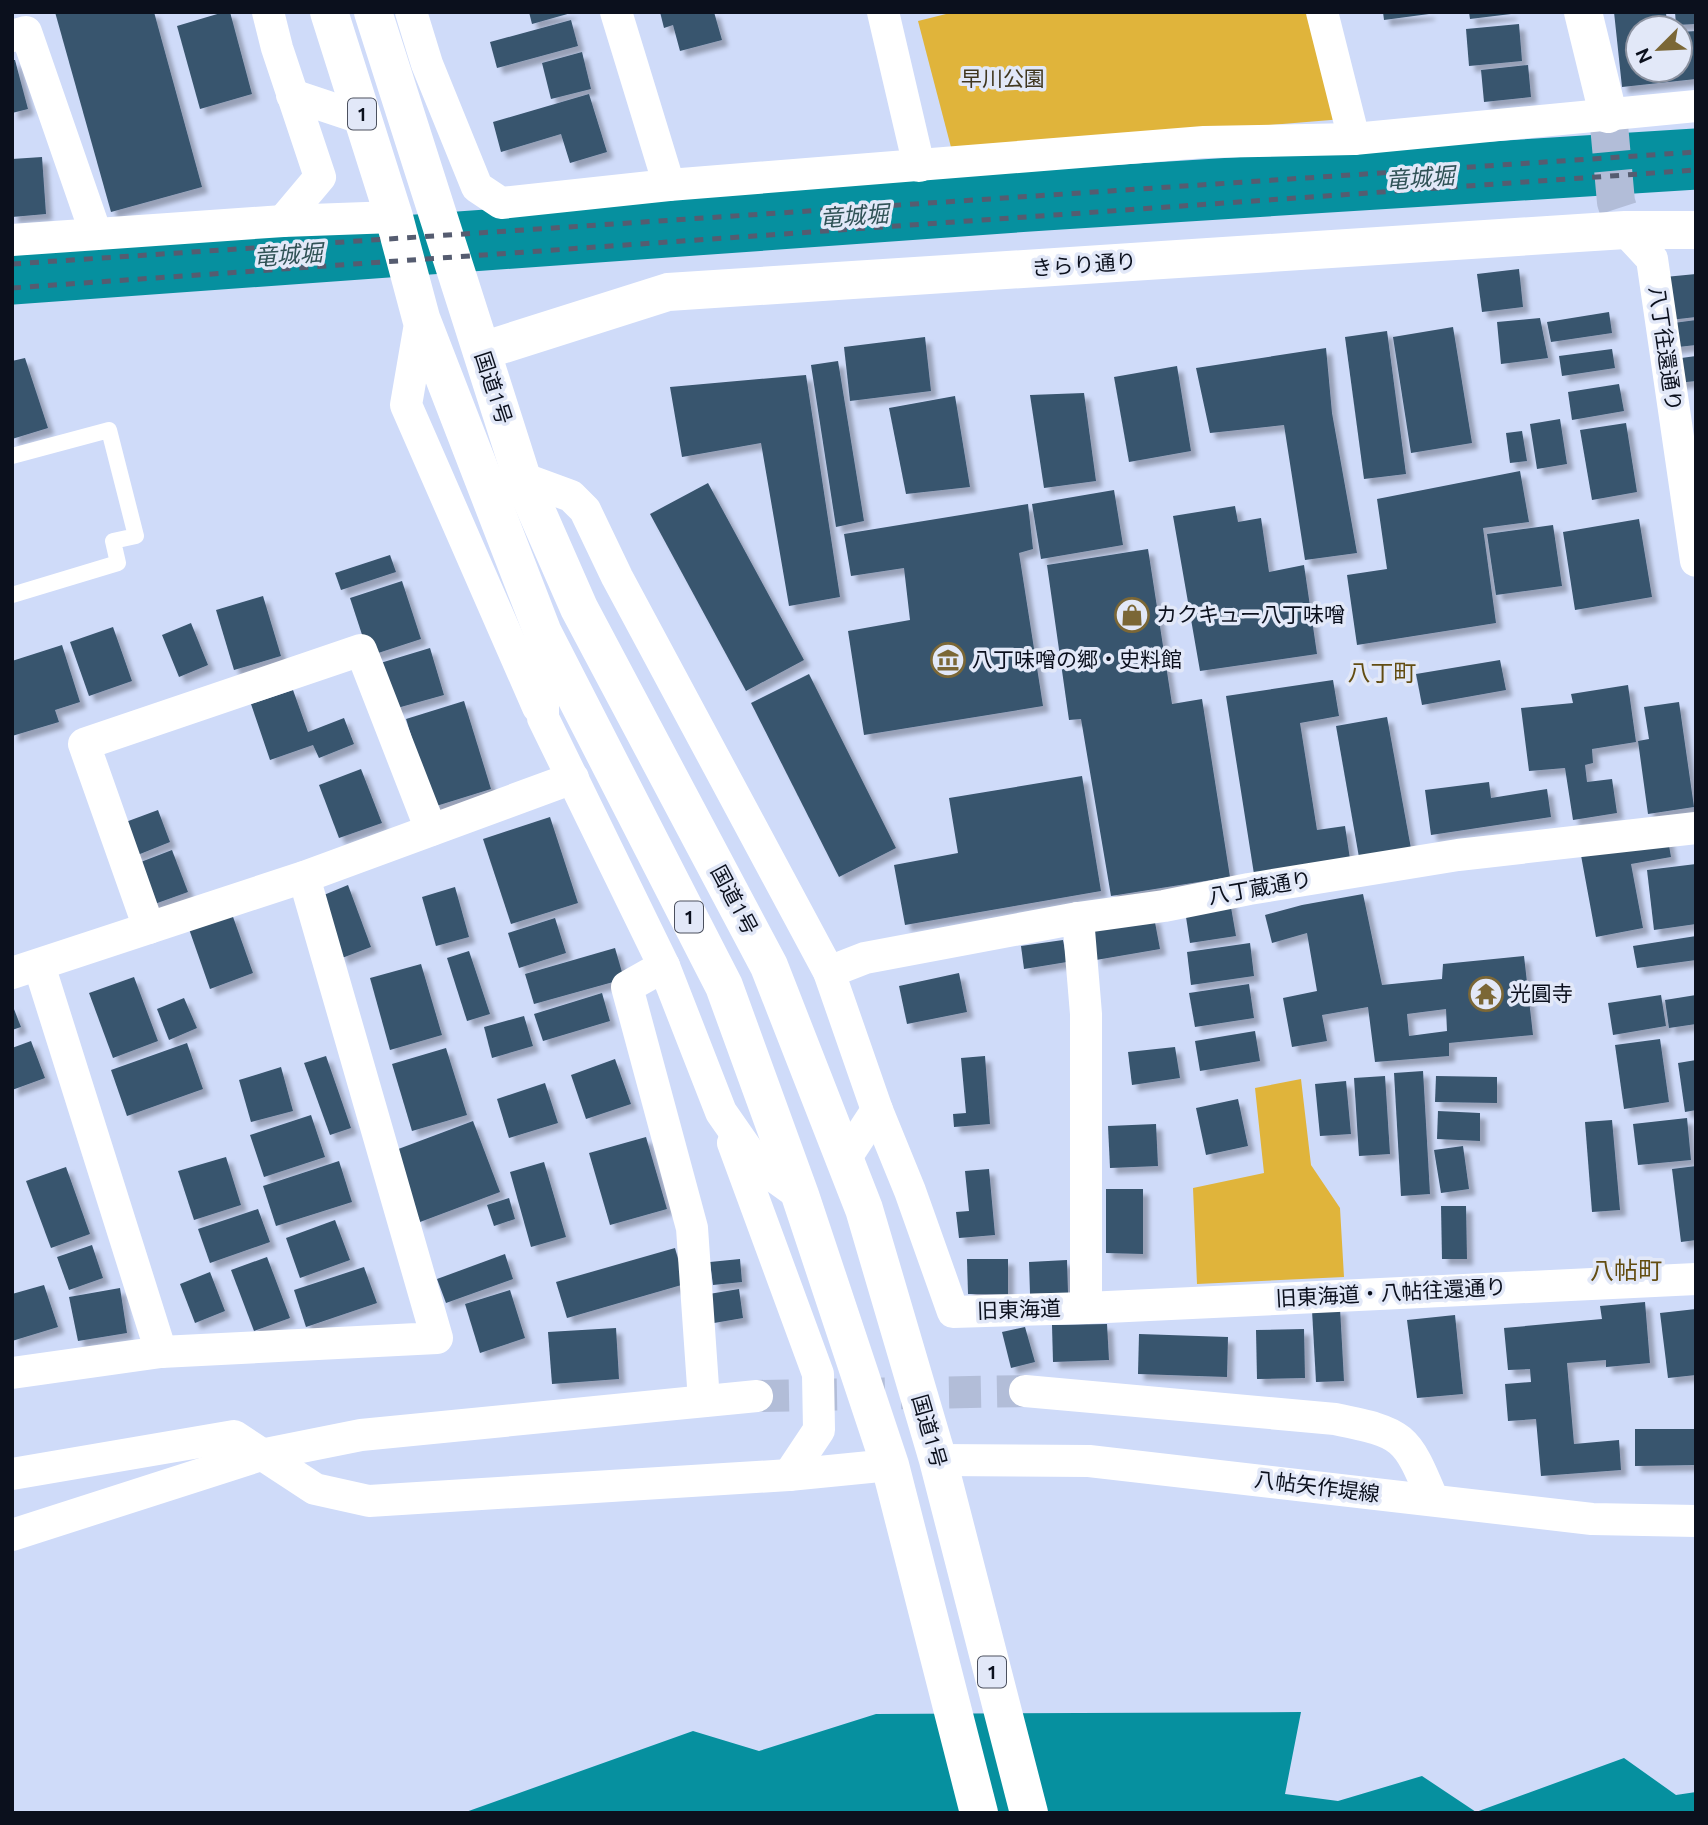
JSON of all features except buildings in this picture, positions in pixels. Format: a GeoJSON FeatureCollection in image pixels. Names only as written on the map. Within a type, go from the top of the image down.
{"type":"FeatureCollection","features":[{"type":"Feature","properties":{"kind":"main road","name":"国道1号"},"geometry":{"type":"LineString","coordinates":[[330,12],[394,217],[421,317],[543,633],[724,986],[800,1195],[890,1465],[979,1813]]}},
{"type":"Feature","properties":{"kind":"main road","name":"国道1号"},"geometry":{"type":"LineString","coordinates":[[373,12],[522,478],[579,608],[769,966],[864,1209],[938,1460],[1029,1813]]}},
{"type":"Feature","properties":{"kind":"main road"},"geometry":{"type":"LineString","coordinates":[[1583,12],[1608,114]]}},
{"type":"Feature","properties":{"kind":"main road","name":"きらり通り"},"geometry":{"type":"LineString","coordinates":[[482,351],[668,292],[1625,230],[1696,230]]}},
{"type":"Feature","properties":{"kind":"street"},"geometry":{"type":"LineString","coordinates":[[268,12],[320,177],[283,221]]}},
{"type":"Feature","properties":{"kind":"street"},"geometry":{"type":"LineString","coordinates":[[411,12],[427,64],[477,187],[501,203],[669,185],[1204,142],[1354,139],[1696,106]]}},
{"type":"Feature","properties":{"kind":"street"},"geometry":{"type":"LineString","coordinates":[[616,12],[669,185]]}},
{"type":"Feature","properties":{"kind":"street"},"geometry":{"type":"LineString","coordinates":[[1322,12],[1354,139]]}},
{"type":"Feature","properties":{"kind":"street"},"geometry":{"type":"LineString","coordinates":[[889,13],[919,166]]}},
{"type":"Feature","properties":{"kind":"street"},"geometry":{"type":"LineString","coordinates":[[12,36],[26,32],[96,234]]}},
{"type":"Feature","properties":{"kind":"street"},"geometry":{"type":"LineString","coordinates":[[403,107],[427,64]]}},
{"type":"Feature","properties":{"kind":"street"},"geometry":{"type":"LineString","coordinates":[[292,95],[364,119]]}},
{"type":"Feature","properties":{"kind":"street"},"geometry":{"type":"LineString","coordinates":[[12,240],[283,221],[394,217]]}},
{"type":"Feature","properties":{"kind":"street","name":"八丁往還通り"},"geometry":{"type":"LineString","coordinates":[[1625,230],[1652,259],[1696,561]]}},
{"type":"Feature","properties":{"kind":"street"},"geometry":{"type":"LineString","coordinates":[[421,317],[407,405],[543,718],[664,966],[818,1374],[819,1430],[789,1475]]}},
{"type":"Feature","properties":{"kind":"street"},"geometry":{"type":"LineString","coordinates":[[522,478],[571,496],[585,510],[617,577],[829,972],[877,1110],[845,1159]]}},
{"type":"Feature","properties":{"kind":"street"},"geometry":{"type":"LineString","coordinates":[[543,633],[543,718]]}},
{"type":"Feature","properties":{"kind":"street"},"geometry":{"type":"LineString","coordinates":[[149,928],[84,744],[361,650],[431,830]]}},
{"type":"Feature","properties":{"kind":"street"},"geometry":{"type":"LineString","coordinates":[[160,1352],[26,969],[304,877],[573,778]]}},
{"type":"Feature","properties":{"kind":"street","name":"八丁蔵通り"},"geometry":{"type":"LineString","coordinates":[[829,972],[865,958],[1249,889],[1458,855],[1696,828]]}},
{"type":"Feature","properties":{"kind":"street"},"geometry":{"type":"LineString","coordinates":[[12,1373],[160,1352],[438,1338],[304,877]]}},
{"type":"Feature","properties":{"kind":"street"},"geometry":{"type":"LineString","coordinates":[[1078,918],[1086,1014],[1086,1308]]}},
{"type":"Feature","properties":{"kind":"street"},"geometry":{"type":"LineString","coordinates":[[664,966],[627,987],[692,1228],[704,1401]]}},
{"type":"Feature","properties":{"kind":"street","name":"旧東海道"},"geometry":{"type":"LineString","coordinates":[[877,1110],[910,1191],[953,1312],[1086,1308]]}},
{"type":"Feature","properties":{"kind":"street"},"geometry":{"type":"LineString","coordinates":[[721,1112],[758,1165],[800,1195]]}},
{"type":"Feature","properties":{"kind":"street","name":"旧東海道・八帖往還通り"},"geometry":{"type":"LineString","coordinates":[[1086,1308],[1696,1279]]}},
{"type":"Feature","properties":{"kind":"street"},"geometry":{"type":"LineString","coordinates":[[1026,1391],[1335,1419],[1378,1427],[1401,1439],[1416,1457],[1433,1500]]}},
{"type":"Feature","properties":{"kind":"street"},"geometry":{"type":"LineString","coordinates":[[12,1535],[261,1455],[361,1435],[757,1396]]}},
{"type":"Feature","properties":{"kind":"street"},"geometry":{"type":"LineString","coordinates":[[12,1474],[234,1436],[316,1489],[369,1501],[789,1475],[890,1465]]}},
{"type":"Feature","properties":{"kind":"street","name":"八帖矢作堤線"},"geometry":{"type":"LineString","coordinates":[[938,1460],[1089,1461],[1592,1519],[1696,1521]]}},
{"type":"Feature","properties":{"kind":"lane"},"geometry":{"type":"LineString","coordinates":[[12,456],[109,430],[136,536],[113,541],[118,563],[12,595]]}},
{"type":"Feature","properties":{"kind":"green space","name":"早川公園"},"geometry":{"type":"Polygon","coordinates":[[[954,12],[1314,12],[1343,119],[952,151],[918,21],[954,12]]]}},
{"type":"Feature","properties":{"kind":"green space"},"geometry":{"type":"Polygon","coordinates":[[[1301,1079],[1311,1165],[1340,1208],[1344,1277],[1197,1284],[1193,1188],[1264,1173],[1255,1088],[1301,1079]]]}},
{"type":"Feature","properties":{"kind":"shaded area"},"geometry":{"type":"Polygon","coordinates":[[[1301,1712],[1285,1794],[1338,1801],[1422,1776],[1476,1812],[1624,1758],[1676,1795],[1696,1792],[1696,1813],[463,1813],[693,1731],[759,1751],[876,1714],[1301,1712]]]}},
{"type":"Feature","properties":{"kind":"waterway","name":"竜城堀"},"geometry":{"type":"LineString","coordinates":[[12,274],[1044,200],[1696,159]]}},
{"type":"Feature","properties":{"kind":"tunnel"},"geometry":{"type":"LineString","coordinates":[[1608,114],[1616,202],[1625,230]]}},
{"type":"Feature","properties":{"kind":"tunnel"},"geometry":{"type":"LineString","coordinates":[[757,1396],[1025,1391]]}},
{"type":"Feature","properties":{"kind":"railway"},"geometry":{"type":"LineString","coordinates":[[12,264],[1696,152]]}},
{"type":"Feature","properties":{"kind":"railway"},"geometry":{"type":"LineString","coordinates":[[12,288],[1696,170]]}},
{"type":"Feature","properties":{"kind":"place","name":"カクキュー八丁味噌"},"geometry":{"type":"Point","coordinates":[1132,615]}},
{"type":"Feature","properties":{"kind":"place","name":"八丁味噌の郷・史料館"},"geometry":{"type":"Point","coordinates":[948,660]}},
{"type":"Feature","properties":{"kind":"place","name":"光圓寺"},"geometry":{"type":"Point","coordinates":[1486,994]}},
{"type":"Feature","properties":{"kind":"district","name":"八丁町"},"geometry":{"type":"Point","coordinates":[1382,673]}},
{"type":"Feature","properties":{"kind":"district","name":"八帖町"},"geometry":{"type":"Point","coordinates":[1626,1271]}}]}
